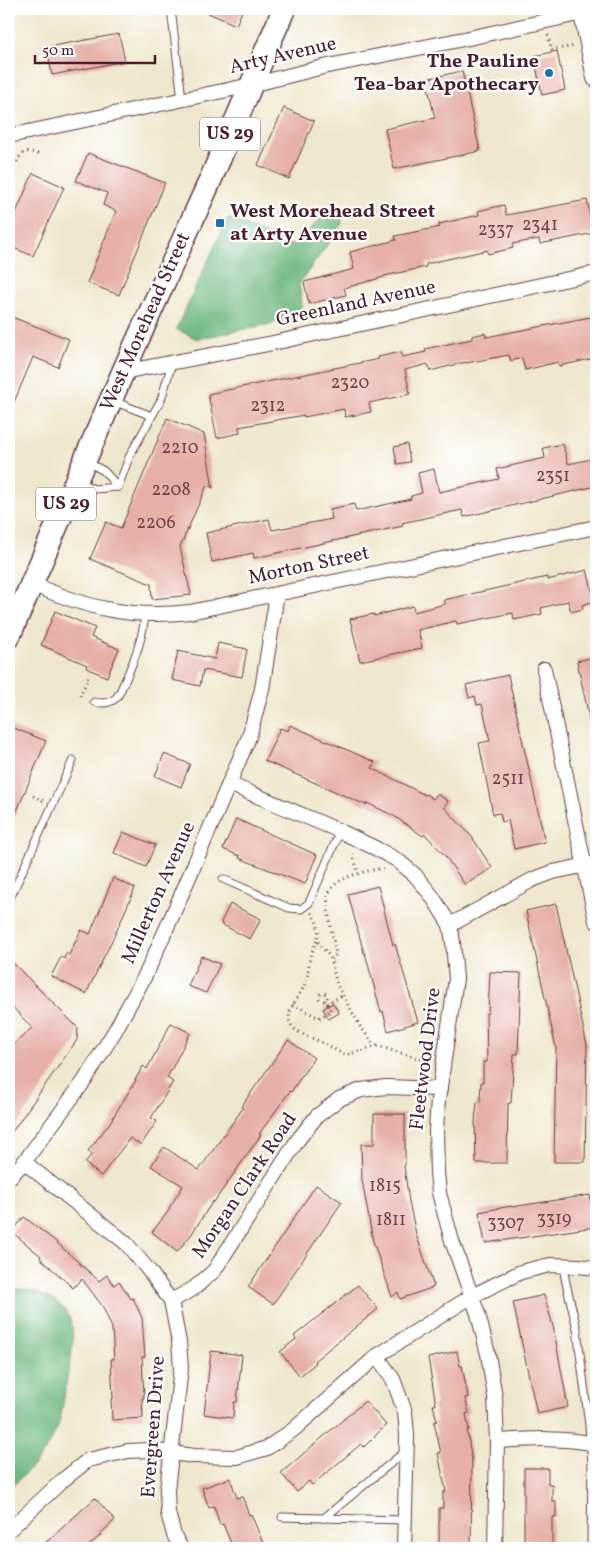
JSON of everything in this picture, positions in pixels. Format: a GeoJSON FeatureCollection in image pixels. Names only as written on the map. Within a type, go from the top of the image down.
{"type":"FeatureCollection","features":[{"type":"Feature","properties":{"kind":"main road","name":"West Morehead Street"},"geometry":{"type":"LineString","coordinates":[[9,636],[123,372],[209,183],[284,9]]}},
{"type":"Feature","properties":{"kind":"street","name":"Arty Avenue"},"geometry":{"type":"LineString","coordinates":[[9,136],[324,67],[469,38],[587,10]]}},
{"type":"Feature","properties":{"kind":"street"},"geometry":{"type":"LineString","coordinates":[[587,10],[596,78]]}},
{"type":"Feature","properties":{"kind":"street","name":"Greenland Avenue"},"geometry":{"type":"LineString","coordinates":[[123,372],[282,341],[596,273]]}},
{"type":"Feature","properties":{"kind":"street","name":"Morton Street"},"geometry":{"type":"LineString","coordinates":[[32,584],[65,598],[96,608],[146,614],[190,612],[596,526]]}},
{"type":"Feature","properties":{"kind":"street","name":"Millerton Avenue"},"geometry":{"type":"LineString","coordinates":[[9,1178],[24,1162],[85,1080],[147,972],[249,737],[262,689],[277,594]]}},
{"type":"Feature","properties":{"kind":"street"},"geometry":{"type":"LineString","coordinates":[[544,669],[591,864],[596,921]]}},
{"type":"Feature","properties":{"kind":"street","name":"Fleetwood Drive"},"geometry":{"type":"LineString","coordinates":[[229,784],[340,831],[397,860],[409,870],[432,896],[450,925],[456,979],[436,1130],[440,1193],[452,1241],[478,1314],[488,1354],[494,1397],[497,1441],[495,1548]]}},
{"type":"Feature","properties":{"kind":"street"},"geometry":{"type":"LineString","coordinates":[[450,925],[532,880],[553,872],[591,864]]}},
{"type":"Feature","properties":{"kind":"street","name":"Morgan Clark Road"},"geometry":{"type":"LineString","coordinates":[[171,1301],[193,1288],[214,1271],[297,1140],[317,1116],[339,1099],[361,1090],[386,1087],[440,1089]]}},
{"type":"Feature","properties":{"kind":"street","name":"Evergreen Drive"},"geometry":{"type":"LineString","coordinates":[[24,1162],[126,1243],[171,1301],[179,1342],[181,1368],[166,1490],[168,1513],[180,1548]]}},
{"type":"Feature","properties":{"kind":"street"},"geometry":{"type":"LineString","coordinates":[[9,1530],[63,1480],[88,1460],[128,1451],[149,1450],[209,1457],[237,1456],[267,1448],[292,1430],[377,1356],[472,1296],[521,1272],[550,1265],[596,1268]]}},
{"type":"Feature","properties":{"kind":"street"},"geometry":{"type":"LineString","coordinates":[[377,1356],[393,1379],[402,1404],[407,1435],[404,1548]]}},
{"type":"Feature","properties":{"kind":"street"},"geometry":{"type":"LineString","coordinates":[[497,1441],[543,1438],[594,1444]]}},
{"type":"Feature","properties":{"kind":"lane"},"geometry":{"type":"LineString","coordinates":[[171,9],[182,99]]}},
{"type":"Feature","properties":{"kind":"lane"},"geometry":{"type":"LineString","coordinates":[[118,487],[130,456],[161,400],[172,362]]}},
{"type":"Feature","properties":{"kind":"lane"},"geometry":{"type":"LineString","coordinates":[[111,400],[152,416]]}},
{"type":"Feature","properties":{"kind":"lane"},"geometry":{"type":"LineString","coordinates":[[81,472],[104,471],[118,487]]}},
{"type":"Feature","properties":{"kind":"lane"},"geometry":{"type":"LineString","coordinates":[[81,472],[94,489],[118,487]]}},
{"type":"Feature","properties":{"kind":"lane"},"geometry":{"type":"LineString","coordinates":[[94,702],[100,704],[109,703],[118,697],[140,646],[146,614]]}},
{"type":"Feature","properties":{"kind":"lane"},"geometry":{"type":"LineString","coordinates":[[9,893],[12,894],[73,760]]}},
{"type":"Feature","properties":{"kind":"lane"},"geometry":{"type":"LineString","coordinates":[[223,879],[288,908],[301,909],[309,903],[340,831]]}},
{"type":"Feature","properties":{"kind":"lane"},"geometry":{"type":"LineString","coordinates":[[563,1265],[577,1329],[594,1444],[591,1548]]}},
{"type":"Feature","properties":{"kind":"lane"},"geometry":{"type":"LineString","coordinates":[[324,1518],[407,1450]]}},
{"type":"Feature","properties":{"kind":"lane"},"geometry":{"type":"LineString","coordinates":[[282,1517],[405,1520]]}},
{"type":"Feature","properties":{"kind":"path"},"geometry":{"type":"LineString","coordinates":[[548,32],[552,50],[575,45]]}},
{"type":"Feature","properties":{"kind":"path"},"geometry":{"type":"LineString","coordinates":[[16,162],[20,155],[25,152],[30,151],[38,154]]}},
{"type":"Feature","properties":{"kind":"path"},"geometry":{"type":"LineString","coordinates":[[80,696],[90,673]]}},
{"type":"Feature","properties":{"kind":"path"},"geometry":{"type":"LineString","coordinates":[[352,850],[358,873]]}},
{"type":"Feature","properties":{"kind":"path"},"geometry":{"type":"LineString","coordinates":[[332,960],[336,954],[328,896],[330,890],[358,873],[386,868]]}},
{"type":"Feature","properties":{"kind":"path"},"geometry":{"type":"LineString","coordinates":[[310,911],[317,923],[318,942],[312,953],[306,982],[290,1012],[290,1023],[298,1032],[346,1055],[375,1046],[432,1062]]}},
{"type":"Feature","properties":{"kind":"path"},"geometry":{"type":"LineString","coordinates":[[318,942],[332,960],[335,978],[343,995],[360,1026],[375,1046]]}},
{"type":"Feature","properties":{"kind":"path"},"geometry":{"type":"LineString","coordinates":[[293,1004],[319,1018],[331,1012],[326,1002],[343,995]]}},
{"type":"Feature","properties":{"kind":"green space"},"geometry":{"type":"Polygon","coordinates":[[[332,203],[341,207],[342,224],[299,284],[304,317],[197,339],[176,329],[228,218],[291,245],[299,243],[332,203]]]}},
{"type":"Feature","properties":{"kind":"green space"},"geometry":{"type":"Polygon","coordinates":[[[9,1288],[28,1290],[57,1302],[69,1317],[73,1341],[62,1409],[55,1433],[41,1457],[9,1489],[9,1288]]]}},
{"type":"Feature","properties":{"kind":"building"},"geometry":{"type":"Polygon","coordinates":[[[199,9],[243,9],[236,25],[199,9]]]}},
{"type":"Feature","properties":{"kind":"building"},"geometry":{"type":"Polygon","coordinates":[[[119,34],[125,61],[52,75],[47,47],[119,34]]]}},
{"type":"Feature","properties":{"kind":"building","name":"The Pauline Tea-bar Apothecary"},"geometry":{"type":"Polygon","coordinates":[[[557,51],[565,90],[542,95],[534,56],[557,51]]]}},
{"type":"Feature","properties":{"kind":"building"},"geometry":{"type":"Polygon","coordinates":[[[462,71],[480,151],[394,169],[385,129],[435,118],[426,79],[462,71]]]}},
{"type":"Feature","properties":{"kind":"building"},"geometry":{"type":"Polygon","coordinates":[[[284,108],[314,121],[289,179],[258,165],[284,108]]]}},
{"type":"Feature","properties":{"kind":"building"},"geometry":{"type":"Polygon","coordinates":[[[88,153],[165,183],[119,295],[87,283],[116,211],[103,205],[107,193],[76,181],[88,153]]]}},
{"type":"Feature","properties":{"kind":"building"},"geometry":{"type":"Polygon","coordinates":[[[33,173],[64,187],[33,256],[9,246],[9,229],[33,173]]]}},
{"type":"Feature","properties":{"kind":"building"},"geometry":{"type":"Polygon","coordinates":[[[587,200],[594,233],[540,244],[539,239],[512,244],[513,248],[488,254],[487,250],[426,264],[426,267],[384,276],[344,288],[346,295],[309,304],[304,282],[354,269],[350,252],[396,240],[395,236],[440,227],[439,224],[479,215],[478,211],[504,205],[506,215],[587,200]]]}},
{"type":"Feature","properties":{"kind":"building"},"geometry":{"type":"Polygon","coordinates":[[[9,316],[69,339],[58,367],[33,357],[9,414],[9,316]]]}},
{"type":"Feature","properties":{"kind":"building"},"geometry":{"type":"Polygon","coordinates":[[[596,316],[596,358],[559,366],[558,362],[525,370],[522,358],[511,361],[509,355],[466,362],[430,371],[428,364],[405,370],[410,394],[369,403],[371,412],[345,417],[344,409],[304,417],[304,415],[239,427],[240,433],[217,438],[208,394],[379,359],[378,357],[401,352],[402,357],[426,352],[425,349],[472,339],[472,336],[485,333],[486,337],[596,316]]]}},
{"type":"Feature","properties":{"kind":"building"},"geometry":{"type":"Polygon","coordinates":[[[167,418],[204,434],[213,488],[207,485],[180,547],[191,595],[152,599],[151,584],[90,559],[106,522],[121,528],[167,418]]]}},
{"type":"Feature","properties":{"kind":"building"},"geometry":{"type":"Polygon","coordinates":[[[407,444],[410,462],[397,464],[394,447],[407,444]]]}},
{"type":"Feature","properties":{"kind":"building"},"geometry":{"type":"Polygon","coordinates":[[[563,444],[568,464],[596,458],[596,486],[464,517],[462,510],[402,523],[403,526],[254,558],[253,553],[212,562],[206,533],[269,519],[272,530],[332,519],[330,509],[354,504],[356,511],[411,499],[411,496],[422,493],[418,473],[434,469],[439,492],[499,479],[497,469],[545,458],[543,448],[563,444]]]}},
{"type":"Feature","properties":{"kind":"building"},"geometry":{"type":"Polygon","coordinates":[[[587,570],[595,601],[582,605],[583,609],[571,612],[568,601],[541,608],[542,614],[514,620],[513,613],[457,624],[456,621],[418,630],[422,648],[360,661],[350,619],[374,614],[374,616],[413,606],[414,612],[445,604],[444,600],[547,577],[547,580],[587,570]]]}},
{"type":"Feature","properties":{"kind":"building"},"geometry":{"type":"Polygon","coordinates":[[[55,611],[95,628],[91,637],[119,649],[107,677],[86,668],[87,665],[41,645],[55,611]]]}},
{"type":"Feature","properties":{"kind":"building"},"geometry":{"type":"Polygon","coordinates":[[[218,643],[247,649],[242,677],[203,670],[200,686],[172,680],[178,651],[215,659],[218,643]]]}},
{"type":"Feature","properties":{"kind":"building"},"geometry":{"type":"Polygon","coordinates":[[[596,657],[596,722],[590,722],[577,661],[596,657]]]}},
{"type":"Feature","properties":{"kind":"building"},"geometry":{"type":"Polygon","coordinates":[[[508,675],[545,842],[514,849],[508,820],[502,822],[500,813],[493,814],[479,743],[490,741],[482,704],[477,705],[475,696],[469,698],[466,685],[508,675]]]}},
{"type":"Feature","properties":{"kind":"building"},"geometry":{"type":"Polygon","coordinates":[[[290,725],[375,762],[372,768],[433,799],[437,794],[448,801],[444,807],[472,837],[492,868],[465,885],[446,857],[425,834],[423,836],[394,816],[367,803],[366,805],[265,761],[280,728],[288,731],[290,725]]]}},
{"type":"Feature","properties":{"kind":"building"},"geometry":{"type":"Polygon","coordinates":[[[9,726],[46,741],[9,830],[9,726]]]}},
{"type":"Feature","properties":{"kind":"building"},"geometry":{"type":"Polygon","coordinates":[[[164,754],[190,764],[181,787],[155,776],[164,754]]]}},
{"type":"Feature","properties":{"kind":"building"},"geometry":{"type":"Polygon","coordinates":[[[236,819],[317,855],[305,884],[239,858],[240,856],[223,849],[236,819]]]}},
{"type":"Feature","properties":{"kind":"building"},"geometry":{"type":"Polygon","coordinates":[[[123,832],[155,845],[146,867],[114,853],[123,832]]]}},
{"type":"Feature","properties":{"kind":"building"},"geometry":{"type":"Polygon","coordinates":[[[113,878],[135,888],[86,994],[51,976],[61,957],[64,959],[66,953],[69,955],[81,930],[90,934],[113,878]]]}},
{"type":"Feature","properties":{"kind":"building"},"geometry":{"type":"Polygon","coordinates":[[[378,886],[393,945],[395,944],[418,1022],[388,1031],[348,894],[378,886]]]}},
{"type":"Feature","properties":{"kind":"building"},"geometry":{"type":"Polygon","coordinates":[[[230,904],[261,919],[250,939],[221,924],[230,904]]]}},
{"type":"Feature","properties":{"kind":"building"},"geometry":{"type":"Polygon","coordinates":[[[556,904],[587,1045],[585,1162],[554,1162],[556,1048],[526,911],[556,904]]]}},
{"type":"Feature","properties":{"kind":"building"},"geometry":{"type":"Polygon","coordinates":[[[201,956],[220,964],[206,993],[188,986],[201,956]]]}},
{"type":"Feature","properties":{"kind":"building"},"geometry":{"type":"Polygon","coordinates":[[[9,959],[78,1028],[77,1040],[9,1136],[9,1049],[32,1028],[9,1003],[9,959]]]}},
{"type":"Feature","properties":{"kind":"building"},"geometry":{"type":"Polygon","coordinates":[[[490,972],[521,973],[518,1054],[514,1054],[511,1103],[508,1103],[507,1163],[476,1163],[475,1122],[477,1102],[480,1102],[481,1082],[483,1082],[483,1062],[487,1062],[486,1013],[488,1013],[490,972]]]}},
{"type":"Feature","properties":{"kind":"building"},"geometry":{"type":"Polygon","coordinates":[[[333,1003],[339,1013],[329,1019],[323,1009],[333,1003]]]}},
{"type":"Feature","properties":{"kind":"building"},"geometry":{"type":"Polygon","coordinates":[[[171,1023],[190,1033],[167,1078],[173,1082],[151,1118],[157,1121],[141,1145],[130,1138],[101,1176],[85,1163],[92,1154],[88,1151],[109,1124],[143,1066],[147,1069],[171,1023]]]}},
{"type":"Feature","properties":{"kind":"building"},"geometry":{"type":"Polygon","coordinates":[[[288,1040],[314,1058],[259,1134],[261,1135],[191,1235],[177,1252],[152,1232],[170,1209],[183,1186],[151,1166],[164,1147],[199,1170],[288,1040]]]}},
{"type":"Feature","properties":{"kind":"building"},"geometry":{"type":"Polygon","coordinates":[[[374,1114],[405,1114],[404,1166],[409,1202],[416,1234],[434,1287],[400,1299],[398,1292],[392,1297],[373,1241],[362,1180],[361,1144],[374,1144],[374,1114]]]}},
{"type":"Feature","properties":{"kind":"building"},"geometry":{"type":"Polygon","coordinates":[[[316,1185],[342,1202],[273,1304],[248,1287],[316,1185]]]}},
{"type":"Feature","properties":{"kind":"building"},"geometry":{"type":"Polygon","coordinates":[[[590,1195],[595,1227],[485,1243],[479,1212],[590,1195]]]}},
{"type":"Feature","properties":{"kind":"building"},"geometry":{"type":"Polygon","coordinates":[[[24,1217],[55,1241],[99,1281],[107,1275],[114,1285],[119,1281],[131,1299],[133,1298],[142,1318],[145,1357],[142,1357],[143,1418],[112,1420],[111,1359],[114,1359],[112,1328],[103,1307],[82,1279],[73,1288],[40,1258],[41,1256],[12,1232],[24,1217]]]}},
{"type":"Feature","properties":{"kind":"building"},"geometry":{"type":"Polygon","coordinates":[[[358,1285],[378,1309],[314,1361],[316,1363],[300,1376],[280,1352],[296,1339],[294,1336],[358,1285]]]}},
{"type":"Feature","properties":{"kind":"building"},"geometry":{"type":"Polygon","coordinates":[[[544,1295],[553,1326],[568,1407],[537,1414],[513,1302],[544,1295]]]}},
{"type":"Feature","properties":{"kind":"building"},"geometry":{"type":"Polygon","coordinates":[[[211,1351],[242,1355],[237,1402],[234,1402],[233,1418],[204,1414],[211,1351]]]}},
{"type":"Feature","properties":{"kind":"building"},"geometry":{"type":"Polygon","coordinates":[[[457,1351],[468,1397],[465,1398],[469,1413],[466,1414],[469,1430],[467,1430],[472,1461],[471,1548],[439,1548],[439,1508],[443,1508],[443,1492],[446,1492],[438,1453],[441,1453],[434,1422],[437,1421],[433,1405],[436,1405],[428,1358],[457,1351]]]}},
{"type":"Feature","properties":{"kind":"building"},"geometry":{"type":"Polygon","coordinates":[[[365,1401],[386,1425],[364,1447],[361,1444],[312,1485],[309,1481],[297,1492],[281,1473],[365,1401]]]}},
{"type":"Feature","properties":{"kind":"building"},"geometry":{"type":"Polygon","coordinates":[[[524,1468],[548,1468],[548,1484],[552,1484],[552,1501],[556,1501],[556,1517],[552,1517],[552,1548],[524,1548],[524,1468]]]}},
{"type":"Feature","properties":{"kind":"building"},"geometry":{"type":"Polygon","coordinates":[[[230,1478],[237,1498],[242,1496],[249,1515],[251,1514],[265,1548],[233,1548],[223,1524],[220,1525],[214,1506],[209,1508],[202,1488],[230,1478]]]}},
{"type":"Feature","properties":{"kind":"building"},"geometry":{"type":"Polygon","coordinates":[[[95,1498],[115,1520],[101,1535],[86,1548],[40,1548],[95,1498]]]}},
{"type":"Feature","properties":{"kind":"place","name":"The Pauline Tea-bar Apothecary"},"geometry":{"type":"Point","coordinates":[549,73]}},
{"type":"Feature","properties":{"kind":"place","name":"West Morehead Street at Arty Avenue"},"geometry":{"type":"Point","coordinates":[220,223]}}]}
